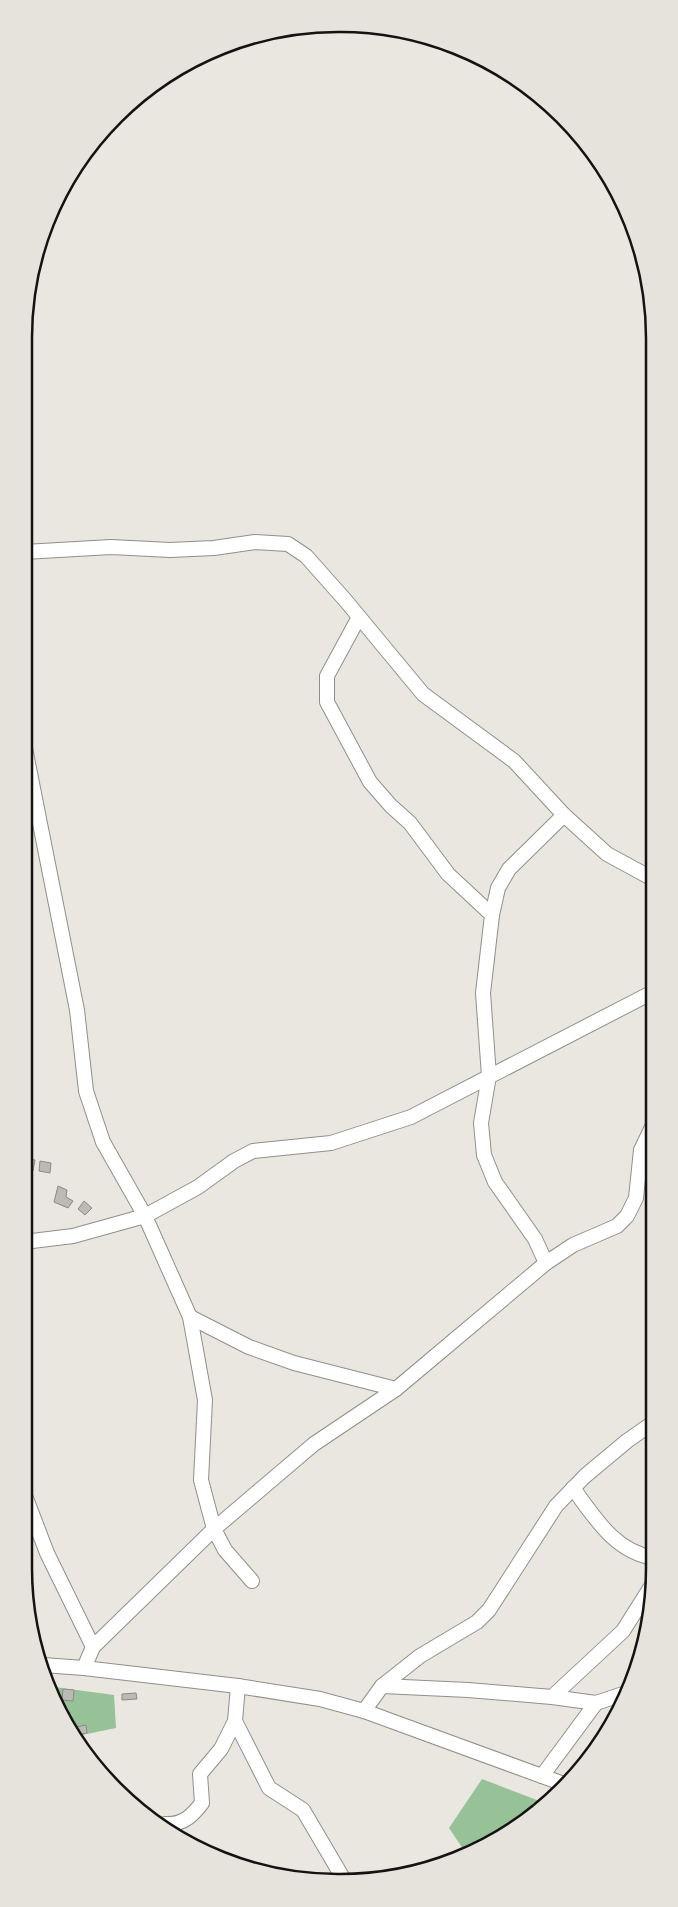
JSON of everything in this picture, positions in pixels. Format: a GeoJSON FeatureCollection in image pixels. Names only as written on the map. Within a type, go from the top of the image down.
{"type":"FeatureCollection","features":[{"type":"Feature","properties":{"kind":"street"},"geometry":{"type":"LineString","coordinates":[[32,552],[111,547],[170,550],[214,548],[255,542],[288,544],[306,556],[423,694],[514,760],[564,815],[607,854],[646,875]]}},
{"type":"Feature","properties":{"kind":"street"},"geometry":{"type":"LineString","coordinates":[[359,617],[327,676],[327,702],[370,782],[391,806],[410,823],[448,874],[492,915]]}},
{"type":"Feature","properties":{"kind":"street"},"geometry":{"type":"LineString","coordinates":[[32,783],[77,1010],[86,1091],[103,1142],[145,1216],[190,1317],[205,1400],[201,1480],[214,1529],[225,1550],[252,1581]]}},
{"type":"Feature","properties":{"kind":"street"},"geometry":{"type":"LineString","coordinates":[[546,1263],[535,1239],[495,1182],[484,1155],[481,1123],[489,1076],[483,993],[492,915],[498,888],[509,869],[564,815]]}},
{"type":"Feature","properties":{"kind":"street"},"geometry":{"type":"LineString","coordinates":[[32,1241],[73,1236],[145,1216],[198,1187],[253,1151],[331,1143],[410,1117],[646,996]]}},
{"type":"Feature","properties":{"kind":"street"},"geometry":{"type":"LineString","coordinates":[[84,1668],[93,1647],[214,1529],[314,1444],[396,1389],[546,1263],[573,1245],[617,1226],[627,1216],[636,1198],[641,1150],[646,1140]]}},
{"type":"Feature","properties":{"kind":"street"},"geometry":{"type":"LineString","coordinates":[[190,1317],[248,1347],[294,1363],[396,1389]]}},
{"type":"Feature","properties":{"kind":"street"},"geometry":{"type":"LineString","coordinates":[[364,1711],[382,1686],[420,1656],[477,1622],[489,1610],[556,1506],[585,1476],[646,1428]]}},
{"type":"Feature","properties":{"kind":"street"},"geometry":{"type":"LineString","coordinates":[[573,1488],[608,1534],[622,1546],[646,1557]]}},
{"type":"Feature","properties":{"kind":"street"},"geometry":{"type":"LineString","coordinates":[[32,1513],[48,1553],[93,1647]]}},
{"type":"Feature","properties":{"kind":"street"},"geometry":{"type":"LineString","coordinates":[[552,1697],[623,1631],[644,1598]]}},
{"type":"Feature","properties":{"kind":"street"},"geometry":{"type":"LineString","coordinates":[[49,1665],[238,1686],[320,1700],[364,1711],[559,1782]]}},
{"type":"Feature","properties":{"kind":"street"},"geometry":{"type":"LineString","coordinates":[[172,1825],[190,1818],[202,1803],[200,1774],[221,1750],[234,1721],[238,1686]]}},
{"type":"Feature","properties":{"kind":"street"},"geometry":{"type":"LineString","coordinates":[[382,1686],[468,1690],[552,1697],[596,1703],[617,1696]]}},
{"type":"Feature","properties":{"kind":"street"},"geometry":{"type":"LineString","coordinates":[[542,1776],[596,1703]]}},
{"type":"Feature","properties":{"kind":"street"},"geometry":{"type":"LineString","coordinates":[[234,1721],[268,1788],[303,1810],[341,1874]]}},
{"type":"Feature","properties":{"kind":"green space"},"geometry":{"type":"Polygon","coordinates":[[[57,1687],[114,1695],[116,1728],[82,1735],[64,1704],[57,1687]]]}},
{"type":"Feature","properties":{"kind":"green space"},"geometry":{"type":"Polygon","coordinates":[[[482,1779],[538,1801],[509,1823],[463,1848],[449,1828],[482,1779]]]}},
{"type":"Feature","properties":{"kind":"building"},"geometry":{"type":"Polygon","coordinates":[[[32,1159],[35,1160],[32,1171],[32,1159]]]}},
{"type":"Feature","properties":{"kind":"building"},"geometry":{"type":"Polygon","coordinates":[[[40,1161],[51,1163],[50,1173],[39,1171],[40,1161]]]}},
{"type":"Feature","properties":{"kind":"building"},"geometry":{"type":"Polygon","coordinates":[[[58,1186],[67,1190],[66,1197],[73,1201],[68,1208],[54,1202],[58,1186]]]}},
{"type":"Feature","properties":{"kind":"building"},"geometry":{"type":"Polygon","coordinates":[[[84,1201],[92,1208],[85,1215],[78,1209],[84,1201]]]}},
{"type":"Feature","properties":{"kind":"building"},"geometry":{"type":"Polygon","coordinates":[[[63,1689],[74,1690],[73,1701],[62,1699],[63,1689]]]}},
{"type":"Feature","properties":{"kind":"building"},"geometry":{"type":"Polygon","coordinates":[[[136,1693],[137,1699],[122,1700],[122,1694],[136,1693]]]}},
{"type":"Feature","properties":{"kind":"building"},"geometry":{"type":"Polygon","coordinates":[[[86,1725],[87,1733],[82,1734],[77,1727],[86,1725]]]}}]}
